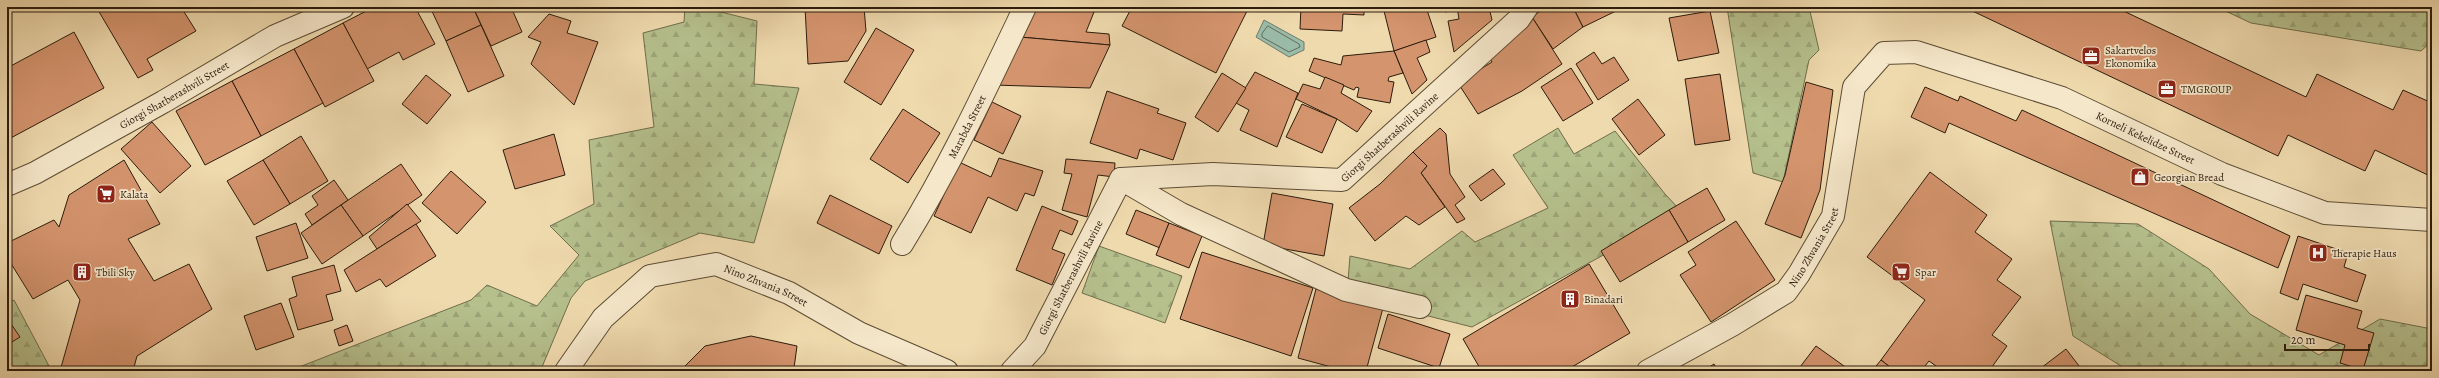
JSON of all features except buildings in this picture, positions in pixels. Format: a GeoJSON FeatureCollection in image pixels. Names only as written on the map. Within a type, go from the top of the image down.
{"type":"FeatureCollection","features":[{"type":"Feature","properties":{"kind":"street","name":"Giorgi Shatberashvili Street"},"geometry":{"type":"LineString","coordinates":[[7,185],[35,173],[163,102],[275,36],[343,7]]}},
{"type":"Feature","properties":{"kind":"street","name":"Marabda Street"},"geometry":{"type":"LineString","coordinates":[[902,244],[939,184],[1025,7]]}},
{"type":"Feature","properties":{"kind":"street","name":"Giorgi Shatberashvili Ravine"},"geometry":{"type":"LineString","coordinates":[[1012,371],[1035,346],[1121,180],[1213,174],[1342,180],[1519,19],[1526,7]]}},
{"type":"Feature","properties":{"kind":"street","name":"Korneli Kekelidze Street"},"geometry":{"type":"LineString","coordinates":[[1884,53],[1916,52],[2062,98],[2222,174],[2325,213],[2432,220]]}},
{"type":"Feature","properties":{"kind":"street","name":"Nino Zhvania Street"},"geometry":{"type":"LineString","coordinates":[[1648,371],[1732,325],[1786,292],[1832,216],[1854,87],[1884,53]]}},
{"type":"Feature","properties":{"kind":"street"},"geometry":{"type":"LineString","coordinates":[[1121,180],[1181,214],[1346,290],[1420,308]]}},
{"type":"Feature","properties":{"kind":"street","name":"Nino Zhvania Street"},"geometry":{"type":"LineString","coordinates":[[566,371],[603,318],[650,276],[716,264],[789,293],[859,333],[947,371]]}},
{"type":"Feature","properties":{"kind":"green space"},"geometry":{"type":"Polygon","coordinates":[[[685,7],[720,7],[721,12],[757,21],[754,84],[799,88],[754,243],[700,233],[585,281],[571,298],[542,367],[538,371],[289,371],[471,300],[487,285],[537,306],[579,255],[550,226],[594,204],[589,140],[654,127],[643,33],[684,22],[685,7]]]}},
{"type":"Feature","properties":{"kind":"green space"},"geometry":{"type":"Polygon","coordinates":[[[1727,7],[1809,7],[1819,50],[1809,60],[1783,182],[1753,173],[1727,7]]]}},
{"type":"Feature","properties":{"kind":"green space"},"geometry":{"type":"Polygon","coordinates":[[[2217,7],[2432,7],[2432,41],[2421,51],[2251,23],[2217,7]]]}},
{"type":"Feature","properties":{"kind":"green space"},"geometry":{"type":"Polygon","coordinates":[[[1558,128],[1574,154],[1615,131],[1665,194],[1682,212],[1472,327],[1325,290],[1348,281],[1350,256],[1410,269],[1462,231],[1475,242],[1548,208],[1513,155],[1558,128]]]}},
{"type":"Feature","properties":{"kind":"green space"},"geometry":{"type":"Polygon","coordinates":[[[2050,221],[2138,224],[2209,269],[2250,314],[2319,355],[2380,319],[2432,329],[2432,357],[2426,371],[2129,371],[2073,336],[2050,221]]]}},
{"type":"Feature","properties":{"kind":"green space"},"geometry":{"type":"Polygon","coordinates":[[[1099,246],[1182,276],[1165,323],[1082,293],[1099,246]]]}},
{"type":"Feature","properties":{"kind":"green space"},"geometry":{"type":"Polygon","coordinates":[[[14,300],[49,366],[42,371],[7,371],[7,304],[14,300]]]}},
{"type":"Feature","properties":{"kind":"water"},"geometry":{"type":"Polygon","coordinates":[[[1264,20],[1304,42],[1304,50],[1289,57],[1256,37],[1264,20]]]}},
{"type":"Feature","properties":{"kind":"place","name":"Sakartvelos Ekonomika"},"geometry":{"type":"Point","coordinates":[2091,56]}},
{"type":"Feature","properties":{"kind":"place","name":"TMGROUP"},"geometry":{"type":"Point","coordinates":[2167,89]}},
{"type":"Feature","properties":{"kind":"place","name":"Georgian Bread"},"geometry":{"type":"Point","coordinates":[2140,177]}},
{"type":"Feature","properties":{"kind":"place","name":"Kalata"},"geometry":{"type":"Point","coordinates":[106,194]}},
{"type":"Feature","properties":{"kind":"place","name":"Therapie Haus"},"geometry":{"type":"Point","coordinates":[2318,253]}},
{"type":"Feature","properties":{"kind":"place","name":"Tbili Sky"},"geometry":{"type":"Point","coordinates":[82,272]}},
{"type":"Feature","properties":{"kind":"place","name":"Spar"},"geometry":{"type":"Point","coordinates":[1901,272]}},
{"type":"Feature","properties":{"kind":"place","name":"Binadari"},"geometry":{"type":"Point","coordinates":[1570,299]}}]}
